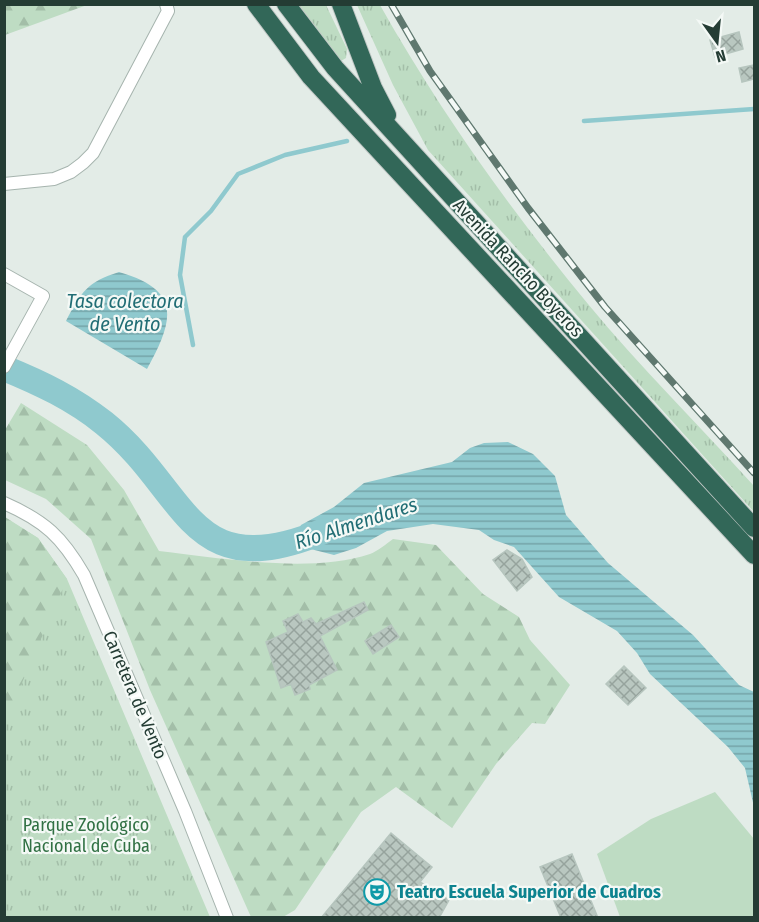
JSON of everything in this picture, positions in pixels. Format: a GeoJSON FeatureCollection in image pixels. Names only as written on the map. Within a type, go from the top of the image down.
{"type":"FeatureCollection","features":[{"type":"Feature","properties":{"kind":"highway","name":"Avenida Rancho Boyeros"},"geometry":{"type":"LineString","coordinates":[[256,4],[311,77],[754,555]]}},
{"type":"Feature","properties":{"kind":"highway","name":"Avenida Rancho Boyeros"},"geometry":{"type":"LineString","coordinates":[[286,4],[335,68],[754,528]]}},
{"type":"Feature","properties":{"kind":"highway"},"geometry":{"type":"LineString","coordinates":[[341,4],[377,98],[415,156]]}},
{"type":"Feature","properties":{"kind":"street"},"geometry":{"type":"LineString","coordinates":[[4,183],[54,179],[71,172],[93,153],[168,11],[166,4]]}},
{"type":"Feature","properties":{"kind":"street"},"geometry":{"type":"LineString","coordinates":[[4,274],[43,296],[4,367]]}},
{"type":"Feature","properties":{"kind":"street","name":"Carretera de Vento"},"geometry":{"type":"LineString","coordinates":[[4,503],[49,527],[68,548],[84,575],[180,800],[227,918]]}},
{"type":"Feature","properties":{"kind":"green space"},"geometry":{"type":"Polygon","coordinates":[[[5,4],[87,4],[87,5],[5,35],[5,4]]]}},
{"type":"Feature","properties":{"kind":"green space"},"geometry":{"type":"Polygon","coordinates":[[[293,5],[326,5],[347,49],[346,58],[341,61],[293,5]]]}},
{"type":"Feature","properties":{"kind":"green space"},"geometry":{"type":"Polygon","coordinates":[[[357,5],[380,5],[451,121],[531,233],[608,327],[754,486],[754,512],[428,150],[393,85],[357,5]]]}},
{"type":"Feature","properties":{"kind":"green space"},"geometry":{"type":"Polygon","coordinates":[[[21,403],[87,445],[124,490],[159,551],[293,564],[346,560],[370,554],[393,539],[436,545],[483,594],[519,617],[530,640],[570,685],[545,724],[532,723],[496,764],[452,828],[396,787],[361,812],[295,910],[283,917],[251,917],[150,690],[91,539],[46,499],[5,480],[5,430],[21,403]]]}},
{"type":"Feature","properties":{"kind":"green space","name":"Parque Zoológico Nacional de Cuba"},"geometry":{"type":"Polygon","coordinates":[[[4,517],[38,538],[67,579],[210,917],[5,917],[4,517]]]}},
{"type":"Feature","properties":{"kind":"green space"},"geometry":{"type":"Polygon","coordinates":[[[5,517],[38,538],[67,579],[5,722],[5,517]]]}},
{"type":"Feature","properties":{"kind":"green space"},"geometry":{"type":"Polygon","coordinates":[[[715,792],[754,839],[754,917],[620,917],[597,854],[651,819],[715,792]]]}},
{"type":"Feature","properties":{"kind":"water","name":"Tasa colectora de Vento"},"geometry":{"type":"Polygon","coordinates":[[[119,272],[139,279],[154,288],[163,298],[167,309],[167,322],[163,336],[147,369],[66,321],[86,289],[99,280],[119,272]]]}},
{"type":"Feature","properties":{"kind":"water"},"geometry":{"type":"Polygon","coordinates":[[[508,442],[533,454],[555,476],[566,515],[608,563],[693,635],[739,685],[754,692],[754,807],[745,768],[728,747],[650,674],[637,653],[617,631],[559,597],[514,547],[494,540],[479,530],[433,524],[387,531],[356,548],[334,555],[291,544],[301,525],[334,507],[364,483],[452,462],[470,448],[484,443],[508,442]]]}},
{"type":"Feature","properties":{"kind":"building"},"geometry":{"type":"Polygon","coordinates":[[[739,32],[743,49],[715,57],[710,40],[739,32]]]}},
{"type":"Feature","properties":{"kind":"building"},"geometry":{"type":"Polygon","coordinates":[[[754,65],[754,79],[742,82],[739,68],[754,65]]]}},
{"type":"Feature","properties":{"kind":"building"},"geometry":{"type":"Polygon","coordinates":[[[507,550],[522,559],[532,577],[517,591],[493,560],[507,550]]]}},
{"type":"Feature","properties":{"kind":"building"},"geometry":{"type":"Polygon","coordinates":[[[364,602],[368,610],[320,636],[337,670],[309,685],[310,689],[295,695],[291,684],[281,688],[266,642],[288,632],[283,621],[298,614],[303,622],[311,618],[316,624],[364,602]]]}},
{"type":"Feature","properties":{"kind":"building"},"geometry":{"type":"Polygon","coordinates":[[[391,625],[399,637],[373,654],[365,641],[391,625]]]}},
{"type":"Feature","properties":{"kind":"building"},"geometry":{"type":"Polygon","coordinates":[[[624,666],[646,688],[628,705],[606,684],[624,666]]]}},
{"type":"Feature","properties":{"kind":"building","name":"Teatro Escuela Superior de Cuadros"},"geometry":{"type":"Polygon","coordinates":[[[391,833],[432,867],[420,882],[449,900],[439,918],[321,918],[391,833]]]}},
{"type":"Feature","properties":{"kind":"building"},"geometry":{"type":"Polygon","coordinates":[[[572,854],[598,918],[561,918],[540,867],[572,854]]]}},
{"type":"Feature","properties":{"kind":"waterway"},"geometry":{"type":"LineString","coordinates":[[584,121],[754,109]]}},
{"type":"Feature","properties":{"kind":"waterway"},"geometry":{"type":"LineString","coordinates":[[193,345],[180,275],[185,237],[211,211],[238,174],[285,155],[347,141]]}},
{"type":"Feature","properties":{"kind":"waterway","name":"Río Almendares"},"geometry":{"type":"LineString","coordinates":[[4,368],[57,392],[104,423],[133,450],[175,503],[195,524],[217,540],[244,548],[279,546],[324,531]]}},
{"type":"Feature","properties":{"kind":"railway"},"geometry":{"type":"LineString","coordinates":[[391,4],[430,71],[528,208],[605,307],[754,473]]}},
{"type":"Feature","properties":{"kind":"place","name":"Teatro Escuela Superior de Cuadros"},"geometry":{"type":"Point","coordinates":[377,892]}}]}
